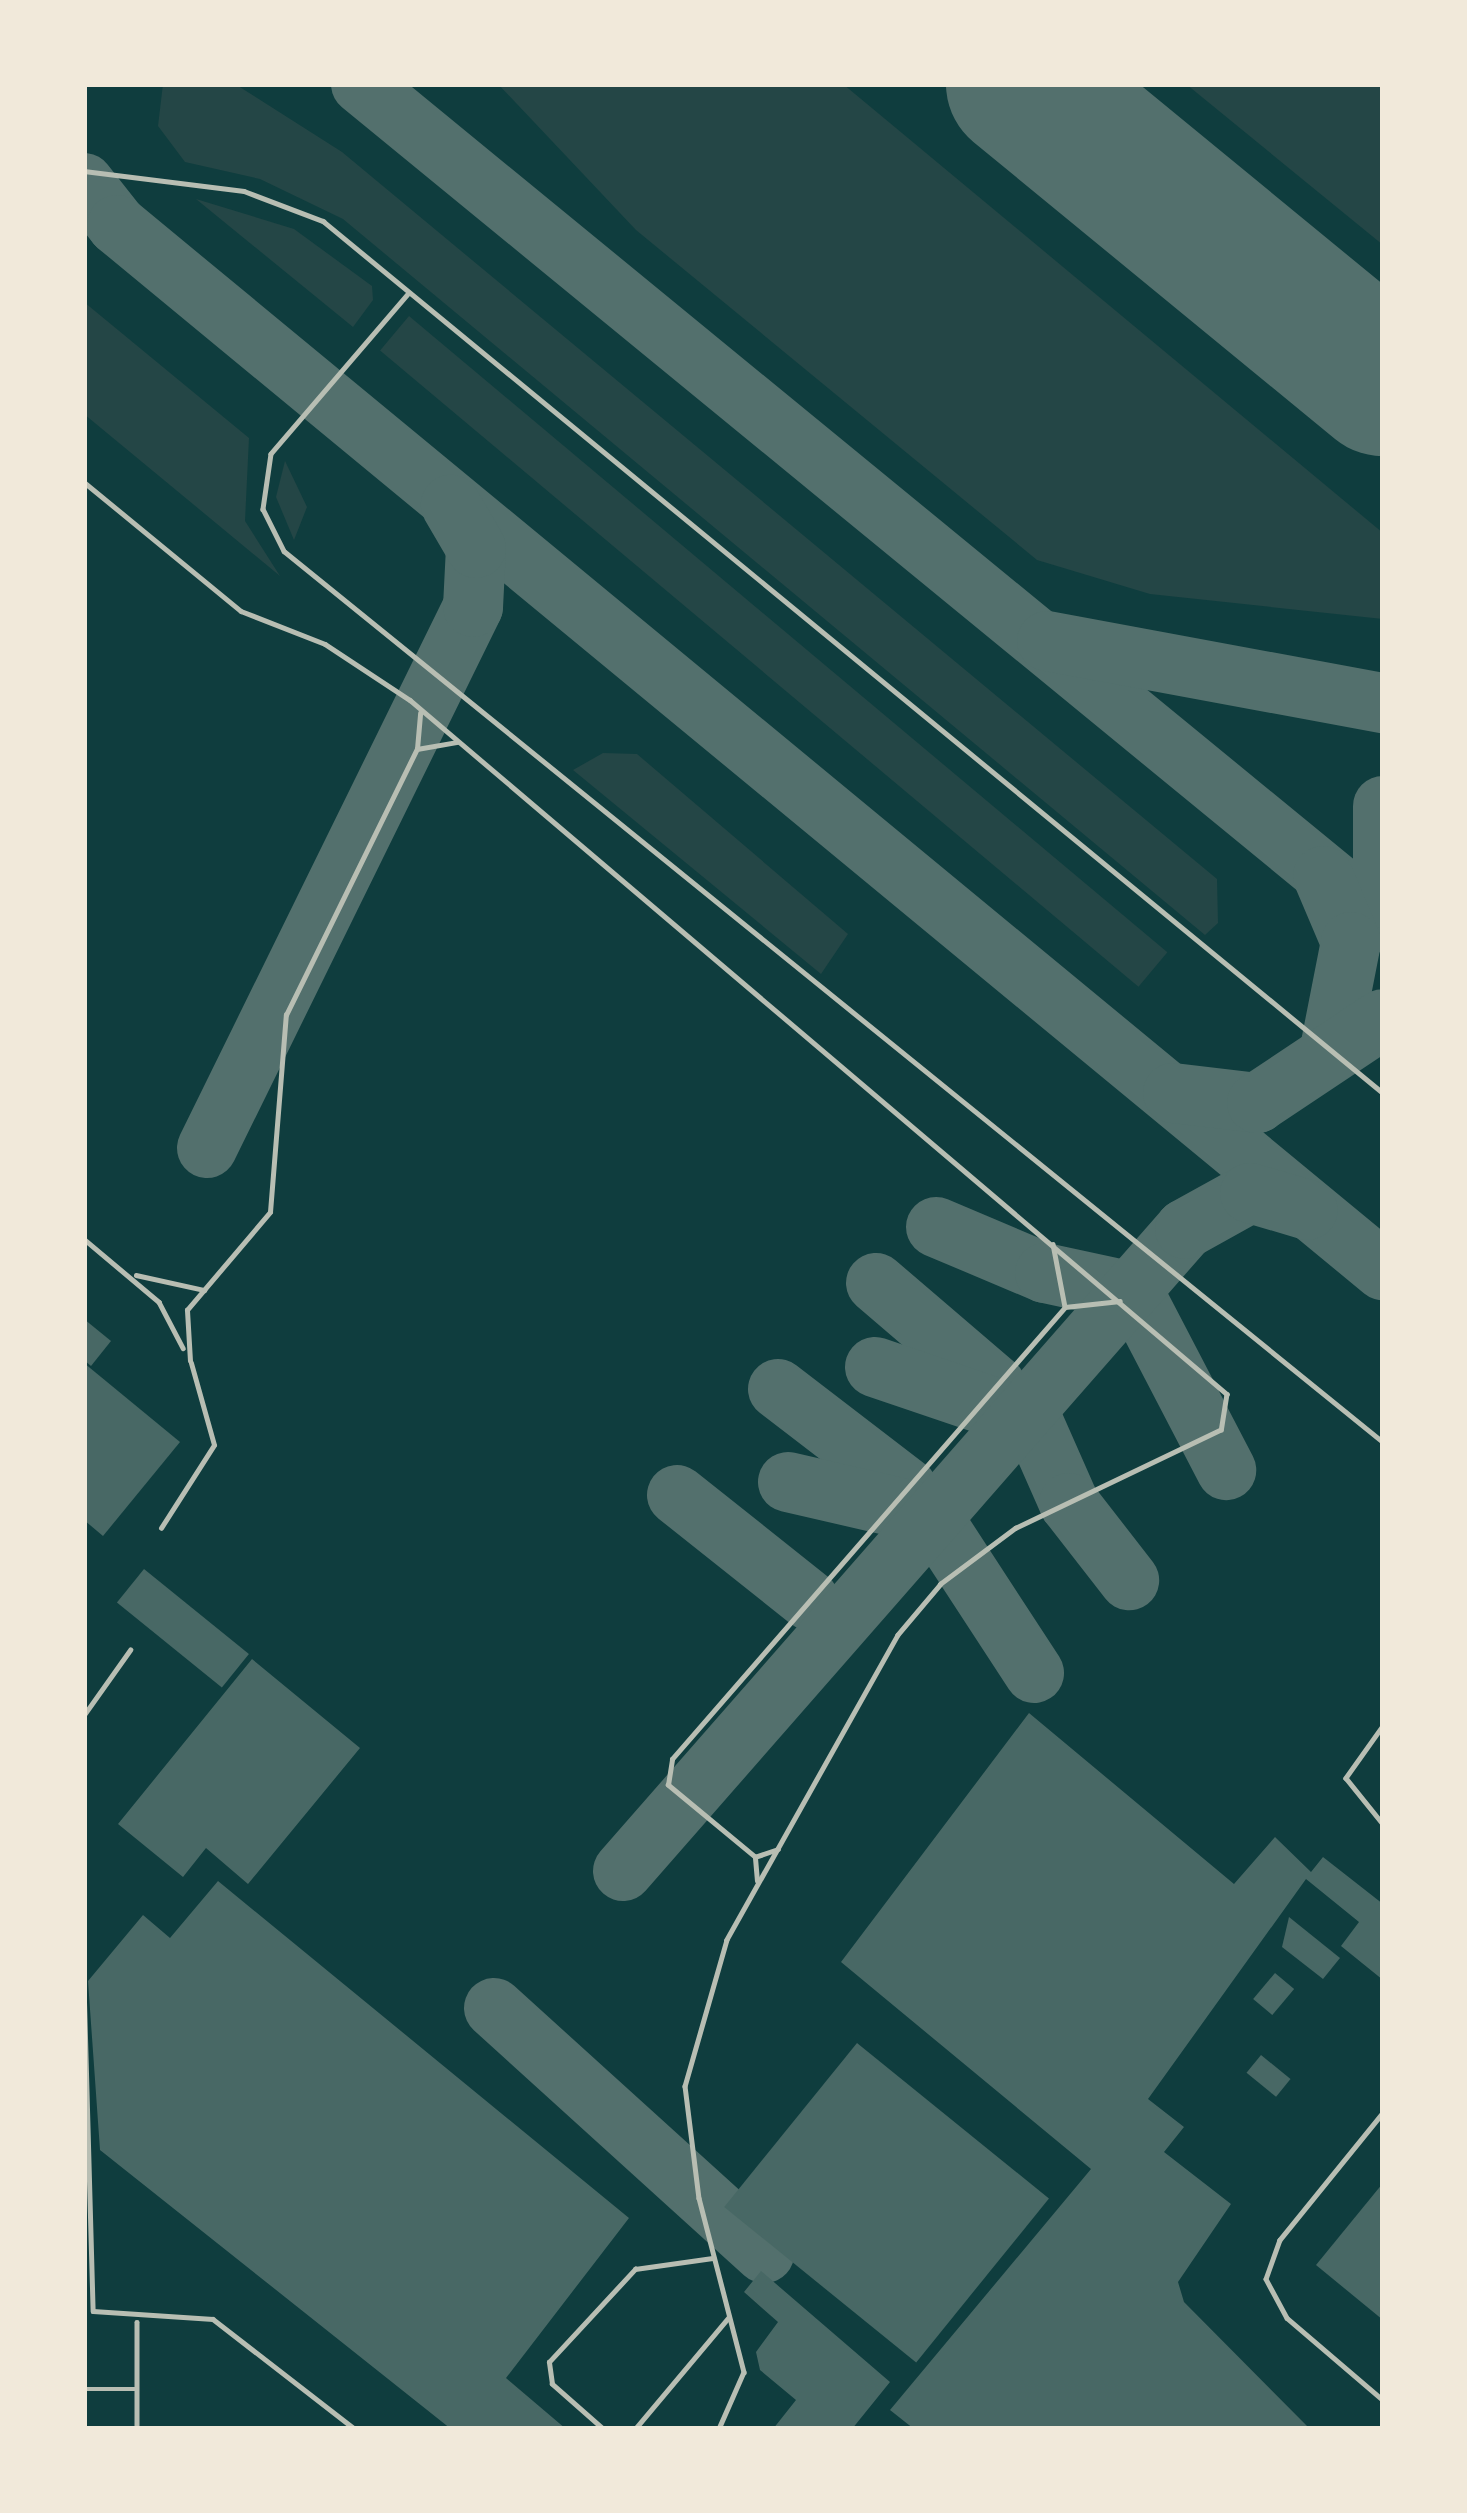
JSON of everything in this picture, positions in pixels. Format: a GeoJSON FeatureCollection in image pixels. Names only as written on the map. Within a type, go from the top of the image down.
{"type":"FeatureCollection","features":[{"type":"Feature","properties":{"kind":"lane"},"geometry":{"type":"LineString","coordinates":[[84,171],[276,201],[323,221],[1383,1093]]}},
{"type":"Feature","properties":{"kind":"lane"},"geometry":{"type":"LineString","coordinates":[[409,293],[271,454],[263,509],[284,551],[1383,1442]]}},
{"type":"Feature","properties":{"kind":"lane"},"geometry":{"type":"LineString","coordinates":[[84,482],[241,611],[326,644],[410,700],[1224,1388],[1226,1425],[1016,1528],[948,1577],[898,1635],[757,1887],[706,1995],[686,2086],[712,2258],[745,2389],[719,2429]]}},
{"type":"Feature","properties":{"kind":"lane"},"geometry":{"type":"LineString","coordinates":[[161,1528],[214,1445],[183,1327],[204,1291],[270,1212],[271,1097],[286,1015],[417,749],[424,724],[410,700]]}},
{"type":"Feature","properties":{"kind":"lane"},"geometry":{"type":"LineString","coordinates":[[417,749],[460,743]]}},
{"type":"Feature","properties":{"kind":"lane"},"geometry":{"type":"LineString","coordinates":[[84,1239],[132,1273],[204,1291]]}},
{"type":"Feature","properties":{"kind":"lane"},"geometry":{"type":"LineString","coordinates":[[1052,1241],[1065,1307]]}},
{"type":"Feature","properties":{"kind":"lane"},"geometry":{"type":"LineString","coordinates":[[132,1273],[190,1361]]}},
{"type":"Feature","properties":{"kind":"lane"},"geometry":{"type":"LineString","coordinates":[[757,1887],[755,1857],[670,1789],[667,1768],[1065,1307],[1123,1302]]}},
{"type":"Feature","properties":{"kind":"lane"},"geometry":{"type":"LineString","coordinates":[[84,1715],[130,1650]]}},
{"type":"Feature","properties":{"kind":"lane"},"geometry":{"type":"LineString","coordinates":[[1383,1726],[1346,1778],[1383,1824]]}},
{"type":"Feature","properties":{"kind":"lane"},"geometry":{"type":"LineString","coordinates":[[755,1857],[779,1848]]}},
{"type":"Feature","properties":{"kind":"lane"},"geometry":{"type":"LineString","coordinates":[[84,1984],[93,2312],[137,2322],[213,2319],[355,2429]]}},
{"type":"Feature","properties":{"kind":"lane"},"geometry":{"type":"LineString","coordinates":[[1383,2113],[1280,2240],[1266,2279],[1287,2318],[1383,2399]]}},
{"type":"Feature","properties":{"kind":"lane"},"geometry":{"type":"LineString","coordinates":[[603,2429],[552,2384],[549,2362],[634,2269],[712,2258]]}},
{"type":"Feature","properties":{"kind":"lane"},"geometry":{"type":"LineString","coordinates":[[635,2429],[728,2318]]}},
{"type":"Feature","properties":{"kind":"lane"},"geometry":{"type":"LineString","coordinates":[[137,2322],[137,2429]]}},
{"type":"Feature","properties":{"kind":"lane"},"geometry":{"type":"LineString","coordinates":[[84,2389],[136,2390]]}},
{"type":"Feature","properties":{"kind":"shaded area"},"geometry":{"type":"Polygon","coordinates":[[[163,84],[235,84],[342,152],[1217,879],[1218,923],[1205,935],[343,219],[260,179],[185,162],[158,126],[163,84]]]}},
{"type":"Feature","properties":{"kind":"shaded area"},"geometry":{"type":"Polygon","coordinates":[[[498,84],[843,84],[1383,533],[1383,619],[1150,594],[1037,560],[636,230],[498,84]]]}},
{"type":"Feature","properties":{"kind":"shaded area"},"geometry":{"type":"Polygon","coordinates":[[[1186,84],[1383,84],[1383,245],[1186,84]]]}},
{"type":"Feature","properties":{"kind":"shaded area"},"geometry":{"type":"Polygon","coordinates":[[[196,199],[294,229],[372,286],[373,300],[353,327],[196,199]]]}},
{"type":"Feature","properties":{"kind":"shaded area"},"geometry":{"type":"Polygon","coordinates":[[[84,302],[249,438],[245,521],[280,576],[84,414],[84,302]]]}},
{"type":"Feature","properties":{"kind":"shaded area"},"geometry":{"type":"Polygon","coordinates":[[[409,316],[1167,952],[1138,987],[380,350],[409,316]]]}},
{"type":"Feature","properties":{"kind":"shaded area"},"geometry":{"type":"Polygon","coordinates":[[[285,461],[307,507],[294,540],[276,497],[285,461]]]}},
{"type":"Feature","properties":{"kind":"shaded area"},"geometry":{"type":"Polygon","coordinates":[[[603,753],[637,754],[848,934],[821,974],[573,770],[603,753]]]}},
{"type":"Feature","properties":{"kind":"building"},"geometry":{"type":"Polygon","coordinates":[[[84,1319],[111,1341],[91,1366],[84,1360],[84,1319]]]}},
{"type":"Feature","properties":{"kind":"building"},"geometry":{"type":"Polygon","coordinates":[[[84,1363],[180,1442],[103,1536],[84,1520],[84,1363]]]}},
{"type":"Feature","properties":{"kind":"building"},"geometry":{"type":"Polygon","coordinates":[[[144,1569],[249,1654],[222,1687],[117,1602],[144,1569]]]}},
{"type":"Feature","properties":{"kind":"building"},"geometry":{"type":"Polygon","coordinates":[[[252,1659],[360,1748],[248,1884],[206,1848],[183,1877],[118,1824],[252,1659]]]}},
{"type":"Feature","properties":{"kind":"building"},"geometry":{"type":"Polygon","coordinates":[[[1029,1713],[1234,1884],[1275,1837],[1311,1872],[1323,1857],[1383,1904],[1383,1980],[1341,1946],[1359,1922],[1306,1879],[1148,2099],[1184,2127],[1164,2152],[1231,2204],[1178,2282],[1184,2302],[1310,2429],[914,2429],[890,2410],[1091,2169],[841,1962],[1029,1713]]]}},
{"type":"Feature","properties":{"kind":"building"},"geometry":{"type":"Polygon","coordinates":[[[218,1881],[629,2218],[506,2378],[566,2429],[451,2429],[100,2150],[88,1981],[143,1915],[170,1938],[218,1881]]]}},
{"type":"Feature","properties":{"kind":"building"},"geometry":{"type":"Polygon","coordinates":[[[1289,1917],[1340,1958],[1323,1979],[1282,1947],[1289,1917]]]}},
{"type":"Feature","properties":{"kind":"building"},"geometry":{"type":"Polygon","coordinates":[[[1275,1973],[1294,1989],[1272,2015],[1253,1999],[1275,1973]]]}},
{"type":"Feature","properties":{"kind":"building"},"geometry":{"type":"Polygon","coordinates":[[[857,2043],[1049,2198],[916,2362],[724,2207],[857,2043]]]}},
{"type":"Feature","properties":{"kind":"building"},"geometry":{"type":"Polygon","coordinates":[[[1261,2055],[1291,2079],[1276,2097],[1247,2073],[1261,2055]]]}},
{"type":"Feature","properties":{"kind":"building"},"geometry":{"type":"Polygon","coordinates":[[[1383,2183],[1383,2320],[1316,2265],[1383,2183]]]}},
{"type":"Feature","properties":{"kind":"building"},"geometry":{"type":"Polygon","coordinates":[[[761,2271],[890,2382],[852,2429],[773,2429],[796,2400],[760,2370],[756,2352],[778,2322],[744,2292],[761,2271]]]}},
{"type":"Feature","properties":{"kind":"taxiway"},"geometry":{"type":"LineString","coordinates":[[361,84],[1383,922]]}},
{"type":"Feature","properties":{"kind":"taxiway"},"geometry":{"type":"LineString","coordinates":[[84,183],[117,225],[1383,1270]]}},
{"type":"Feature","properties":{"kind":"taxiway"},"geometry":{"type":"LineString","coordinates":[[207,1148],[473,607],[476,548],[451,505]]}},
{"type":"Feature","properties":{"kind":"taxiway"},"geometry":{"type":"LineString","coordinates":[[1047,641],[1383,703]]}},
{"type":"Feature","properties":{"kind":"taxiway"},"geometry":{"type":"LineString","coordinates":[[1383,806],[1383,898]]}},
{"type":"Feature","properties":{"kind":"taxiway"},"geometry":{"type":"LineString","coordinates":[[1323,876],[1351,942],[1330,1049]]}},
{"type":"Feature","properties":{"kind":"taxiway"},"geometry":{"type":"LineString","coordinates":[[1173,1093],[1257,1103],[1383,1019]]}},
{"type":"Feature","properties":{"kind":"taxiway"},"geometry":{"type":"LineString","coordinates":[[623,1871],[1185,1229],[1250,1193],[1308,1210]]}},
{"type":"Feature","properties":{"kind":"taxiway"},"geometry":{"type":"LineString","coordinates":[[936,1227],[1045,1273],[1133,1292]]}},
{"type":"Feature","properties":{"kind":"taxiway"},"geometry":{"type":"LineString","coordinates":[[876,1283],[996,1386]]}},
{"type":"Feature","properties":{"kind":"taxiway"},"geometry":{"type":"LineString","coordinates":[[1133,1291],[1226,1470]]}},
{"type":"Feature","properties":{"kind":"taxiway"},"geometry":{"type":"LineString","coordinates":[[875,1367],[1022,1417]]}},
{"type":"Feature","properties":{"kind":"taxiway"},"geometry":{"type":"LineString","coordinates":[[778,1389],[907,1488]]}},
{"type":"Feature","properties":{"kind":"taxiway"},"geometry":{"type":"LineString","coordinates":[[1028,1410],[1069,1503],[1129,1580]]}},
{"type":"Feature","properties":{"kind":"taxiway"},"geometry":{"type":"LineString","coordinates":[[788,1482],[935,1516]]}},
{"type":"Feature","properties":{"kind":"taxiway"},"geometry":{"type":"LineString","coordinates":[[677,1495],[809,1600]]}},
{"type":"Feature","properties":{"kind":"taxiway"},"geometry":{"type":"LineString","coordinates":[[933,1518],[1034,1673]]}},
{"type":"Feature","properties":{"kind":"taxiway"},"geometry":{"type":"LineString","coordinates":[[494,2008],[764,2253]]}},
{"type":"Feature","properties":{"kind":"runway"},"geometry":{"type":"LineString","coordinates":[[1021,84],[1383,381]]}}]}
